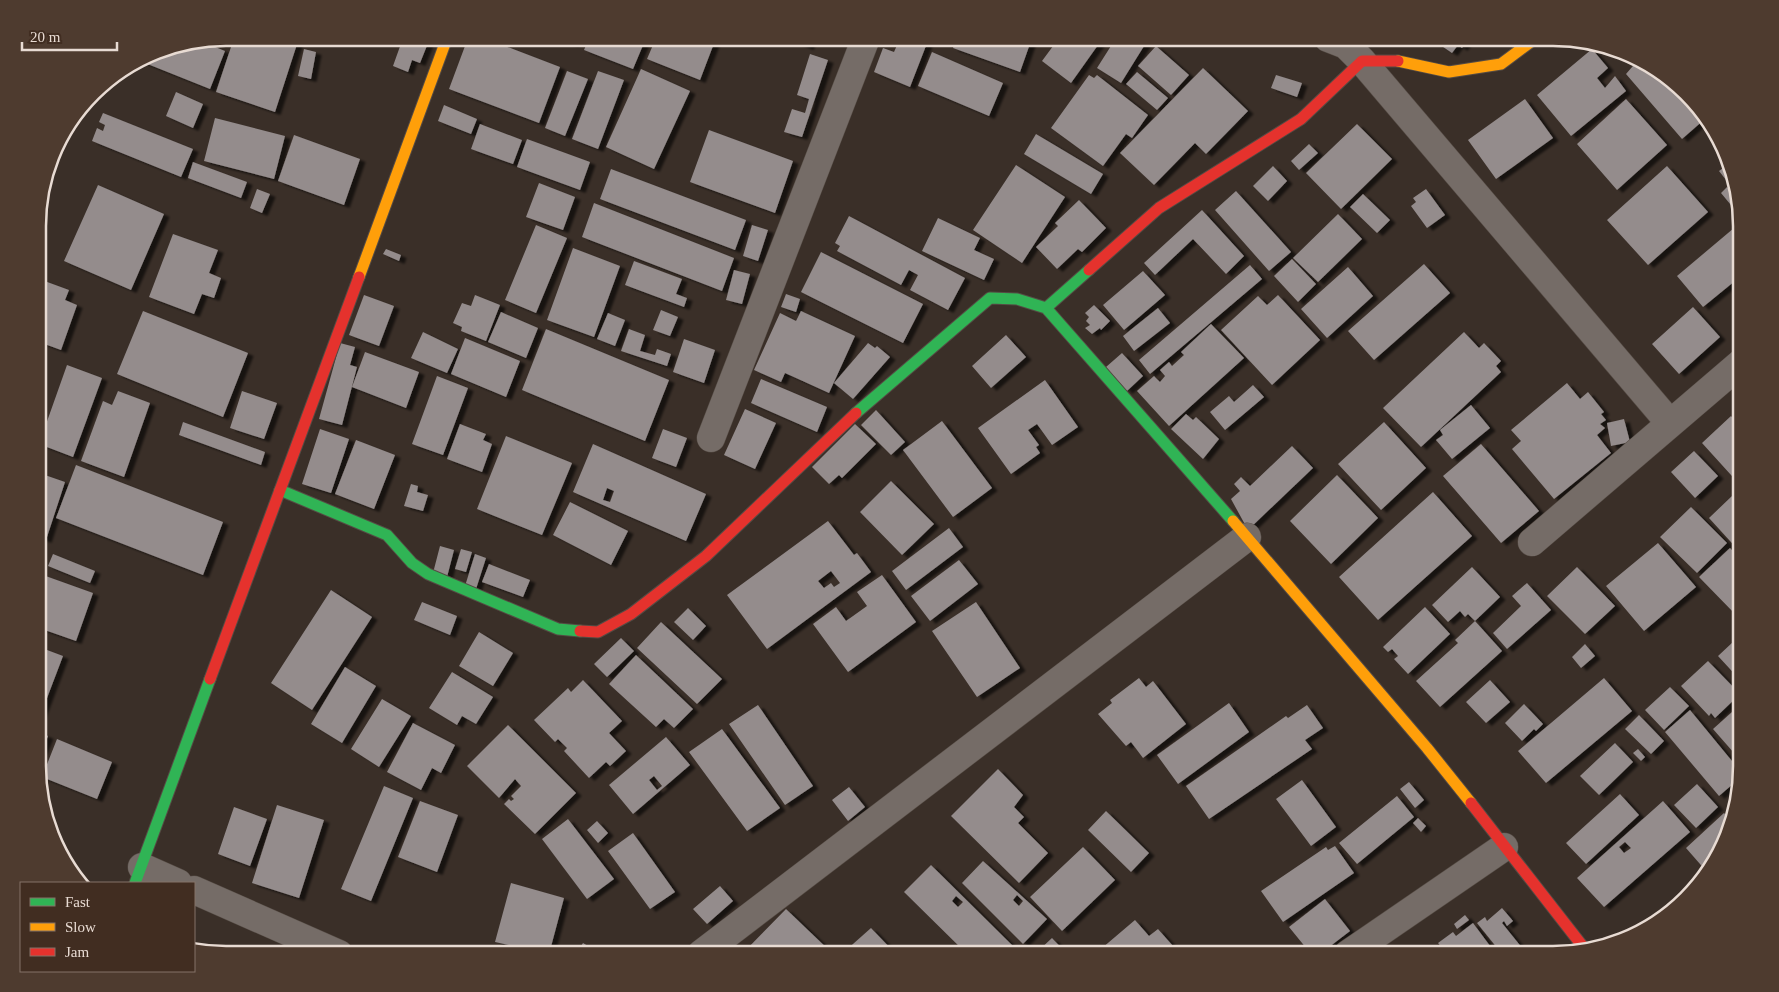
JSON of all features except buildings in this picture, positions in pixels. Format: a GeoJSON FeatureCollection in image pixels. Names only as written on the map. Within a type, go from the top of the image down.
{"type":"FeatureCollection","features":[{"type":"Feature","properties":{"kind":"street"},"geometry":{"type":"LineString","coordinates":[[173,882],[139,875],[444,46]]}},
{"type":"Feature","properties":{"kind":"street"},"geometry":{"type":"LineString","coordinates":[[712,438],[863,46]]}},
{"type":"Feature","properties":{"kind":"street"},"geometry":{"type":"LineString","coordinates":[[1347,46],[1362,61],[1670,422]]}},
{"type":"Feature","properties":{"kind":"street"},"geometry":{"type":"LineString","coordinates":[[1046,308],[1159,208],[1301,119],[1362,61],[1398,61],[1449,72],[1501,64],[1525,46]]}},
{"type":"Feature","properties":{"kind":"street"},"geometry":{"type":"LineString","coordinates":[[280,490],[387,535],[412,563],[428,574],[558,630],[598,632],[631,614],[706,556],[852,415],[990,298],[1017,299],[1046,308],[1247,537],[1427,748],[1580,943]]}},
{"type":"Feature","properties":{"kind":"street"},"geometry":{"type":"LineString","coordinates":[[1532,542],[1733,369]]}},
{"type":"Feature","properties":{"kind":"street"},"geometry":{"type":"LineString","coordinates":[[711,946],[1247,537]]}},
{"type":"Feature","properties":{"kind":"street"},"geometry":{"type":"LineString","coordinates":[[1360,946],[1504,848]]}},
{"type":"Feature","properties":{"kind":"street"},"geometry":{"type":"LineString","coordinates":[[195,890],[321,946]]}},
{"type":"Feature","properties":{"kind":"traffic: fast"},"geometry":{"type":"LineString","coordinates":[[856,413],[990,298],[1017,299],[1046,308],[1089,270]]}},
{"type":"Feature","properties":{"kind":"traffic: fast"},"geometry":{"type":"LineString","coordinates":[[1046,308],[1233,521]]}},
{"type":"Feature","properties":{"kind":"traffic: fast"},"geometry":{"type":"LineString","coordinates":[[280,490],[387,535],[412,563],[428,574],[558,629],[580,631]]}},
{"type":"Feature","properties":{"kind":"traffic: fast"},"geometry":{"type":"LineString","coordinates":[[135,882],[210,679]]}},
{"type":"Feature","properties":{"kind":"traffic: slow"},"geometry":{"type":"LineString","coordinates":[[359,277],[444,46]]}},
{"type":"Feature","properties":{"kind":"traffic: slow"},"geometry":{"type":"LineString","coordinates":[[1398,61],[1449,72],[1501,64],[1525,46]]}},
{"type":"Feature","properties":{"kind":"traffic: slow"},"geometry":{"type":"LineString","coordinates":[[1233,521],[1427,748],[1471,803]]}},
{"type":"Feature","properties":{"kind":"traffic: jam"},"geometry":{"type":"LineString","coordinates":[[1089,270],[1159,208],[1301,119],[1362,61],[1398,61]]}},
{"type":"Feature","properties":{"kind":"traffic: jam"},"geometry":{"type":"LineString","coordinates":[[210,679],[359,277]]}},
{"type":"Feature","properties":{"kind":"traffic: jam"},"geometry":{"type":"LineString","coordinates":[[580,631],[598,632],[631,614],[706,556],[856,413]]}},
{"type":"Feature","properties":{"kind":"traffic: jam"},"geometry":{"type":"LineString","coordinates":[[1471,803],[1580,943]]}}]}
